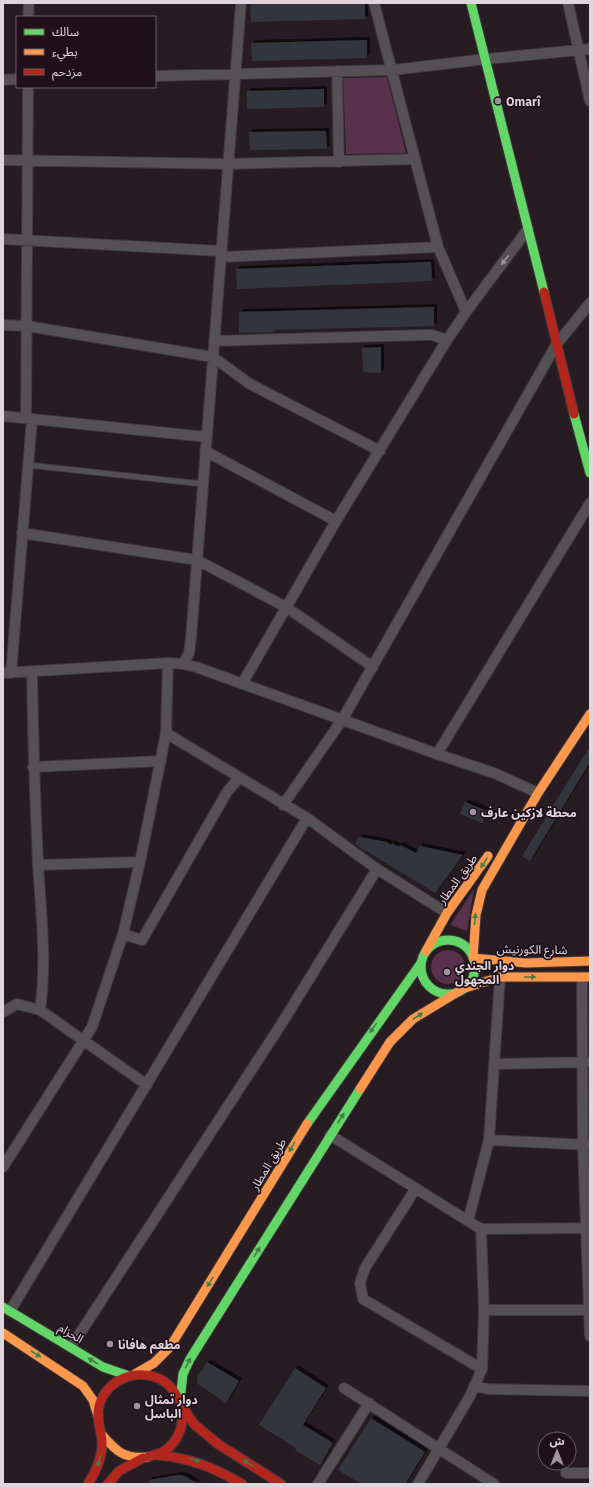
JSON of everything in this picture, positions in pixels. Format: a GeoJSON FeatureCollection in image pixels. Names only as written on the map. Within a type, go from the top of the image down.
{"type":"FeatureCollection","features":[{"type":"Feature","properties":{"kind":"main road"},"geometry":{"type":"LineString","coordinates":[[471,3],[556,346],[590,473]]}},
{"type":"Feature","properties":{"kind":"main road","name":"طريق المطار"},"geometry":{"type":"LineString","coordinates":[[473,958],[476,917],[479,897],[482,890],[538,793],[589,717]]}},
{"type":"Feature","properties":{"kind":"main road"},"geometry":{"type":"LineString","coordinates":[[505,832],[510,827],[518,826]]}},
{"type":"Feature","properties":{"kind":"main road","name":"طريق المطار"},"geometry":{"type":"LineString","coordinates":[[132,1375],[150,1367],[163,1356],[170,1347],[315,1111],[422,959],[447,913],[492,850]]}},
{"type":"Feature","properties":{"kind":"main road"},"geometry":{"type":"LineString","coordinates":[[157,1455],[167,1449],[178,1435],[182,1424],[182,1378],[190,1359],[390,1042],[413,1019],[463,989],[470,982],[474,974],[475,966],[470,951],[464,946],[449,940],[434,944],[428,949],[422,959],[421,971],[423,978],[431,988],[445,994],[453,993],[463,989],[500,978],[586,977]]}},
{"type":"Feature","properties":{"kind":"main road","name":"شارع الكورنيش"},"geometry":{"type":"LineString","coordinates":[[473,958],[526,962],[590,961]]}},
{"type":"Feature","properties":{"kind":"main road","name":"الحزام"},"geometry":{"type":"LineString","coordinates":[[6,1309],[103,1367],[112,1371],[132,1375]]}},
{"type":"Feature","properties":{"kind":"main road"},"geometry":{"type":"LineString","coordinates":[[3,1332],[83,1386],[93,1398],[96,1404],[102,1435],[99,1462],[88,1484]]}},
{"type":"Feature","properties":{"kind":"main road"},"geometry":{"type":"LineString","coordinates":[[98,1417],[102,1399],[108,1389],[118,1381],[132,1375],[153,1376],[164,1381],[174,1390],[194,1424],[218,1444],[281,1484]]}},
{"type":"Feature","properties":{"kind":"main road"},"geometry":{"type":"LineString","coordinates":[[102,1435],[109,1445],[119,1453],[130,1457],[143,1458]]}},
{"type":"Feature","properties":{"kind":"main road"},"geometry":{"type":"LineString","coordinates":[[108,1484],[118,1471],[143,1458],[157,1455],[197,1460],[216,1468],[242,1484]]}},
{"type":"Feature","properties":{"kind":"street"},"geometry":{"type":"LineString","coordinates":[[28,16],[29,3]]}},
{"type":"Feature","properties":{"kind":"street"},"geometry":{"type":"LineString","coordinates":[[183,664],[189,652],[191,638],[241,3]]}},
{"type":"Feature","properties":{"kind":"street"},"geometry":{"type":"LineString","coordinates":[[374,3],[393,70],[438,247],[466,312]]}},
{"type":"Feature","properties":{"kind":"street"},"geometry":{"type":"LineString","coordinates":[[568,3],[590,101]]}},
{"type":"Feature","properties":{"kind":"street"},"geometry":{"type":"LineString","coordinates":[[156,76],[393,70],[590,49]]}},
{"type":"Feature","properties":{"kind":"street"},"geometry":{"type":"LineString","coordinates":[[337,71],[339,162]]}},
{"type":"Feature","properties":{"kind":"street"},"geometry":{"type":"LineString","coordinates":[[3,80],[16,79]]}},
{"type":"Feature","properties":{"kind":"street"},"geometry":{"type":"LineString","coordinates":[[28,88],[28,465],[7,673],[168,663],[183,664],[196,667],[437,754],[494,773],[538,793]]}},
{"type":"Feature","properties":{"kind":"street"},"geometry":{"type":"LineString","coordinates":[[3,160],[228,164],[415,159]]}},
{"type":"Feature","properties":{"kind":"street"},"geometry":{"type":"LineString","coordinates":[[242,684],[336,521],[447,340],[528,229]]}},
{"type":"Feature","properties":{"kind":"street"},"geometry":{"type":"LineString","coordinates":[[3,239],[221,254],[438,247]]}},
{"type":"Feature","properties":{"kind":"street"},"geometry":{"type":"LineString","coordinates":[[283,805],[342,720],[556,346],[590,303]]}},
{"type":"Feature","properties":{"kind":"street"},"geometry":{"type":"LineString","coordinates":[[3,325],[27,326],[213,357],[250,384],[380,451]]}},
{"type":"Feature","properties":{"kind":"street"},"geometry":{"type":"LineString","coordinates":[[214,341],[423,335],[432,335],[447,340]]}},
{"type":"Feature","properties":{"kind":"street"},"geometry":{"type":"LineString","coordinates":[[3,416],[207,437]]}},
{"type":"Feature","properties":{"kind":"street"},"geometry":{"type":"LineString","coordinates":[[206,451],[336,521]]}},
{"type":"Feature","properties":{"kind":"street"},"geometry":{"type":"LineString","coordinates":[[437,754],[590,504]]}},
{"type":"Feature","properties":{"kind":"street"},"geometry":{"type":"LineString","coordinates":[[22,532],[197,560],[286,607],[373,667]]}},
{"type":"Feature","properties":{"kind":"street"},"geometry":{"type":"LineString","coordinates":[[3,1167],[92,1027],[123,934],[140,862],[166,733],[168,663]]}},
{"type":"Feature","properties":{"kind":"street"},"geometry":{"type":"LineString","coordinates":[[32,672],[33,766],[44,952],[43,988],[40,1010]]}},
{"type":"Feature","properties":{"kind":"street"},"geometry":{"type":"LineString","coordinates":[[166,733],[283,805],[307,818],[377,869],[447,913]]}},
{"type":"Feature","properties":{"kind":"street"},"geometry":{"type":"LineString","coordinates":[[33,766],[161,761]]}},
{"type":"Feature","properties":{"kind":"street"},"geometry":{"type":"LineString","coordinates":[[123,934],[142,940],[227,792],[239,778]]}},
{"type":"Feature","properties":{"kind":"street"},"geometry":{"type":"LineString","coordinates":[[6,1309],[147,1085],[307,818]]}},
{"type":"Feature","properties":{"kind":"street"},"geometry":{"type":"LineString","coordinates":[[38,865],[140,862]]}},
{"type":"Feature","properties":{"kind":"street"},"geometry":{"type":"LineString","coordinates":[[71,1347],[282,1022],[377,869]]}},
{"type":"Feature","properties":{"kind":"street"},"geometry":{"type":"LineString","coordinates":[[586,977],[590,1336]]}},
{"type":"Feature","properties":{"kind":"street"},"geometry":{"type":"LineString","coordinates":[[468,1221],[489,1140],[500,978]]}},
{"type":"Feature","properties":{"kind":"street"},"geometry":{"type":"LineString","coordinates":[[3,1012],[18,1004],[40,1010],[147,1085]]}},
{"type":"Feature","properties":{"kind":"street"},"geometry":{"type":"LineString","coordinates":[[495,1064],[586,1062]]}},
{"type":"Feature","properties":{"kind":"street"},"geometry":{"type":"LineString","coordinates":[[330,1135],[481,1229],[589,1228]]}},
{"type":"Feature","properties":{"kind":"street"},"geometry":{"type":"LineString","coordinates":[[489,1140],[587,1145]]}},
{"type":"Feature","properties":{"kind":"street"},"geometry":{"type":"LineString","coordinates":[[416,1188],[365,1268],[360,1283],[363,1299],[482,1369]]}},
{"type":"Feature","properties":{"kind":"street"},"geometry":{"type":"LineString","coordinates":[[418,1484],[470,1396],[482,1369],[484,1310],[481,1229]]}},
{"type":"Feature","properties":{"kind":"street"},"geometry":{"type":"LineString","coordinates":[[484,1310],[589,1310]]}},
{"type":"Feature","properties":{"kind":"street"},"geometry":{"type":"LineString","coordinates":[[474,1386],[488,1389],[590,1391]]}},
{"type":"Feature","properties":{"kind":"street"},"geometry":{"type":"LineString","coordinates":[[344,1388],[440,1448],[494,1484]]}},
{"type":"Feature","properties":{"kind":"street"},"geometry":{"type":"LineString","coordinates":[[318,1484],[369,1404]]}},
{"type":"Feature","properties":{"kind":"street"},"geometry":{"type":"LineString","coordinates":[[566,1473],[590,1473]]}},
{"type":"Feature","properties":{"kind":"lane"},"geometry":{"type":"LineString","coordinates":[[28,465],[203,484]]}},
{"type":"Feature","properties":{"kind":"shaded area"},"geometry":{"type":"Polygon","coordinates":[[[387,77],[406,153],[346,154],[343,78],[387,77]]]}},
{"type":"Feature","properties":{"kind":"shaded area"},"geometry":{"type":"Polygon","coordinates":[[[474,889],[467,931],[450,925],[474,889]]]}},
{"type":"Feature","properties":{"kind":"shaded area"},"geometry":{"type":"Polygon","coordinates":[[[445,950],[451,950],[455,951],[462,957],[465,967],[464,974],[458,981],[451,984],[445,984],[441,983],[434,977],[431,970],[431,964],[432,960],[438,953],[445,950]]]}},
{"type":"Feature","properties":{"kind":"building"},"geometry":{"type":"Polygon","coordinates":[[[365,3],[365,19],[251,22],[250,4],[365,3]]]}},
{"type":"Feature","properties":{"kind":"building"},"geometry":{"type":"Polygon","coordinates":[[[367,40],[367,58],[252,61],[251,43],[367,40]]]}},
{"type":"Feature","properties":{"kind":"building"},"geometry":{"type":"Polygon","coordinates":[[[324,89],[324,107],[247,109],[247,91],[324,89]]]}},
{"type":"Feature","properties":{"kind":"building"},"geometry":{"type":"Polygon","coordinates":[[[326,131],[327,149],[250,150],[249,132],[326,131]]]}},
{"type":"Feature","properties":{"kind":"building"},"geometry":{"type":"Polygon","coordinates":[[[431,262],[432,281],[237,289],[236,269],[431,262]]]}},
{"type":"Feature","properties":{"kind":"building"},"geometry":{"type":"Polygon","coordinates":[[[434,307],[434,326],[273,330],[273,332],[239,333],[239,312],[434,307]]]}},
{"type":"Feature","properties":{"kind":"building"},"geometry":{"type":"Polygon","coordinates":[[[381,347],[381,373],[363,372],[362,348],[381,347]]]}},
{"type":"Feature","properties":{"kind":"building"},"geometry":{"type":"Polygon","coordinates":[[[590,746],[590,762],[530,861],[522,856],[590,746]]]}},
{"type":"Feature","properties":{"kind":"building"},"geometry":{"type":"Polygon","coordinates":[[[465,802],[487,811],[482,823],[460,814],[465,802]]]}},
{"type":"Feature","properties":{"kind":"building"},"geometry":{"type":"Polygon","coordinates":[[[359,837],[387,842],[391,845],[392,843],[399,847],[400,845],[416,853],[420,846],[463,855],[435,893],[355,844],[359,837]]]}},
{"type":"Feature","properties":{"kind":"building"},"geometry":{"type":"Polygon","coordinates":[[[207,1362],[239,1381],[226,1403],[198,1384],[197,1377],[207,1362]]]}},
{"type":"Feature","properties":{"kind":"building"},"geometry":{"type":"Polygon","coordinates":[[[295,1368],[326,1388],[303,1425],[333,1443],[320,1465],[259,1425],[295,1368]]]}},
{"type":"Feature","properties":{"kind":"building"},"geometry":{"type":"Polygon","coordinates":[[[371,1418],[425,1452],[405,1484],[361,1484],[338,1470],[371,1418]]]}},
{"type":"Feature","properties":{"kind":"building"},"geometry":{"type":"Polygon","coordinates":[[[178,1475],[185,1476],[198,1484],[149,1484],[149,1480],[178,1475]]]}},
{"type":"Feature","properties":{"kind":"traffic: fast"},"geometry":{"type":"LineString","coordinates":[[471,3],[544,292]]}},
{"type":"Feature","properties":{"kind":"traffic: fast"},"geometry":{"type":"LineString","coordinates":[[574,414],[590,473]]}},
{"type":"Feature","properties":{"kind":"traffic: fast"},"geometry":{"type":"LineString","coordinates":[[448,940],[458,942],[467,948],[473,957],[475,967],[473,977],[467,986],[458,992],[448,994],[438,992],[429,986],[423,977],[421,967],[423,957],[429,948],[438,942],[448,940]]}},
{"type":"Feature","properties":{"kind":"traffic: fast"},"geometry":{"type":"LineString","coordinates":[[307,1124],[421,963]]}},
{"type":"Feature","properties":{"kind":"traffic: fast"},"geometry":{"type":"LineString","coordinates":[[180,1400],[183,1374],[190,1359],[360,1089]]}},
{"type":"Feature","properties":{"kind":"traffic: fast"},"geometry":{"type":"LineString","coordinates":[[3,1307],[103,1367],[129,1376]]}},
{"type":"Feature","properties":{"kind":"traffic: slow"},"geometry":{"type":"LineString","coordinates":[[473,958],[476,915],[482,890],[538,793],[590,714]]}},
{"type":"Feature","properties":{"kind":"traffic: slow"},"geometry":{"type":"LineString","coordinates":[[426,951],[447,913],[488,856]]}},
{"type":"Feature","properties":{"kind":"traffic: slow"},"geometry":{"type":"LineString","coordinates":[[473,958],[526,963],[590,961]]}},
{"type":"Feature","properties":{"kind":"traffic: slow"},"geometry":{"type":"LineString","coordinates":[[465,988],[500,977],[590,977]]}},
{"type":"Feature","properties":{"kind":"traffic: slow"},"geometry":{"type":"LineString","coordinates":[[360,1089],[390,1042],[413,1019],[461,990]]}},
{"type":"Feature","properties":{"kind":"traffic: slow"},"geometry":{"type":"LineString","coordinates":[[135,1374],[154,1363],[170,1347],[307,1124]]}},
{"type":"Feature","properties":{"kind":"traffic: slow"},"geometry":{"type":"LineString","coordinates":[[3,1333],[83,1386],[93,1400],[98,1416]]}},
{"type":"Feature","properties":{"kind":"traffic: slow"},"geometry":{"type":"LineString","coordinates":[[102,1435],[112,1446],[122,1453],[133,1457],[148,1457]]}},
{"type":"Feature","properties":{"kind":"traffic: jam"},"geometry":{"type":"LineString","coordinates":[[544,292],[574,414]]}},
{"type":"Feature","properties":{"kind":"traffic: jam"},"geometry":{"type":"LineString","coordinates":[[88,1484],[97,1467],[102,1447],[98,1414],[100,1404],[104,1395],[117,1382],[126,1377],[135,1375],[155,1377],[170,1386],[181,1409],[182,1423],[178,1436],[174,1442],[163,1452],[148,1457]]}},
{"type":"Feature","properties":{"kind":"traffic: jam"},"geometry":{"type":"LineString","coordinates":[[182,1406],[194,1424],[218,1444],[281,1484]]}},
{"type":"Feature","properties":{"kind":"traffic: jam"},"geometry":{"type":"LineString","coordinates":[[157,1455],[180,1458],[201,1464],[242,1484]]}},
{"type":"Feature","properties":{"kind":"traffic: jam"},"geometry":{"type":"LineString","coordinates":[[108,1484],[119,1471],[143,1458]]}},
{"type":"Feature","properties":{"kind":"place","name":"Omarî"},"geometry":{"type":"Point","coordinates":[498,101]}},
{"type":"Feature","properties":{"kind":"place","name":"محطة لازكين عارف"},"geometry":{"type":"Point","coordinates":[473,812]}},
{"type":"Feature","properties":{"kind":"place","name":"دوار الجندي المجهول"},"geometry":{"type":"Point","coordinates":[447,972]}},
{"type":"Feature","properties":{"kind":"place","name":"مطعم هافانا"},"geometry":{"type":"Point","coordinates":[110,1344]}},
{"type":"Feature","properties":{"kind":"place","name":"دوار تمثال الباسل"},"geometry":{"type":"Point","coordinates":[137,1406]}}]}
